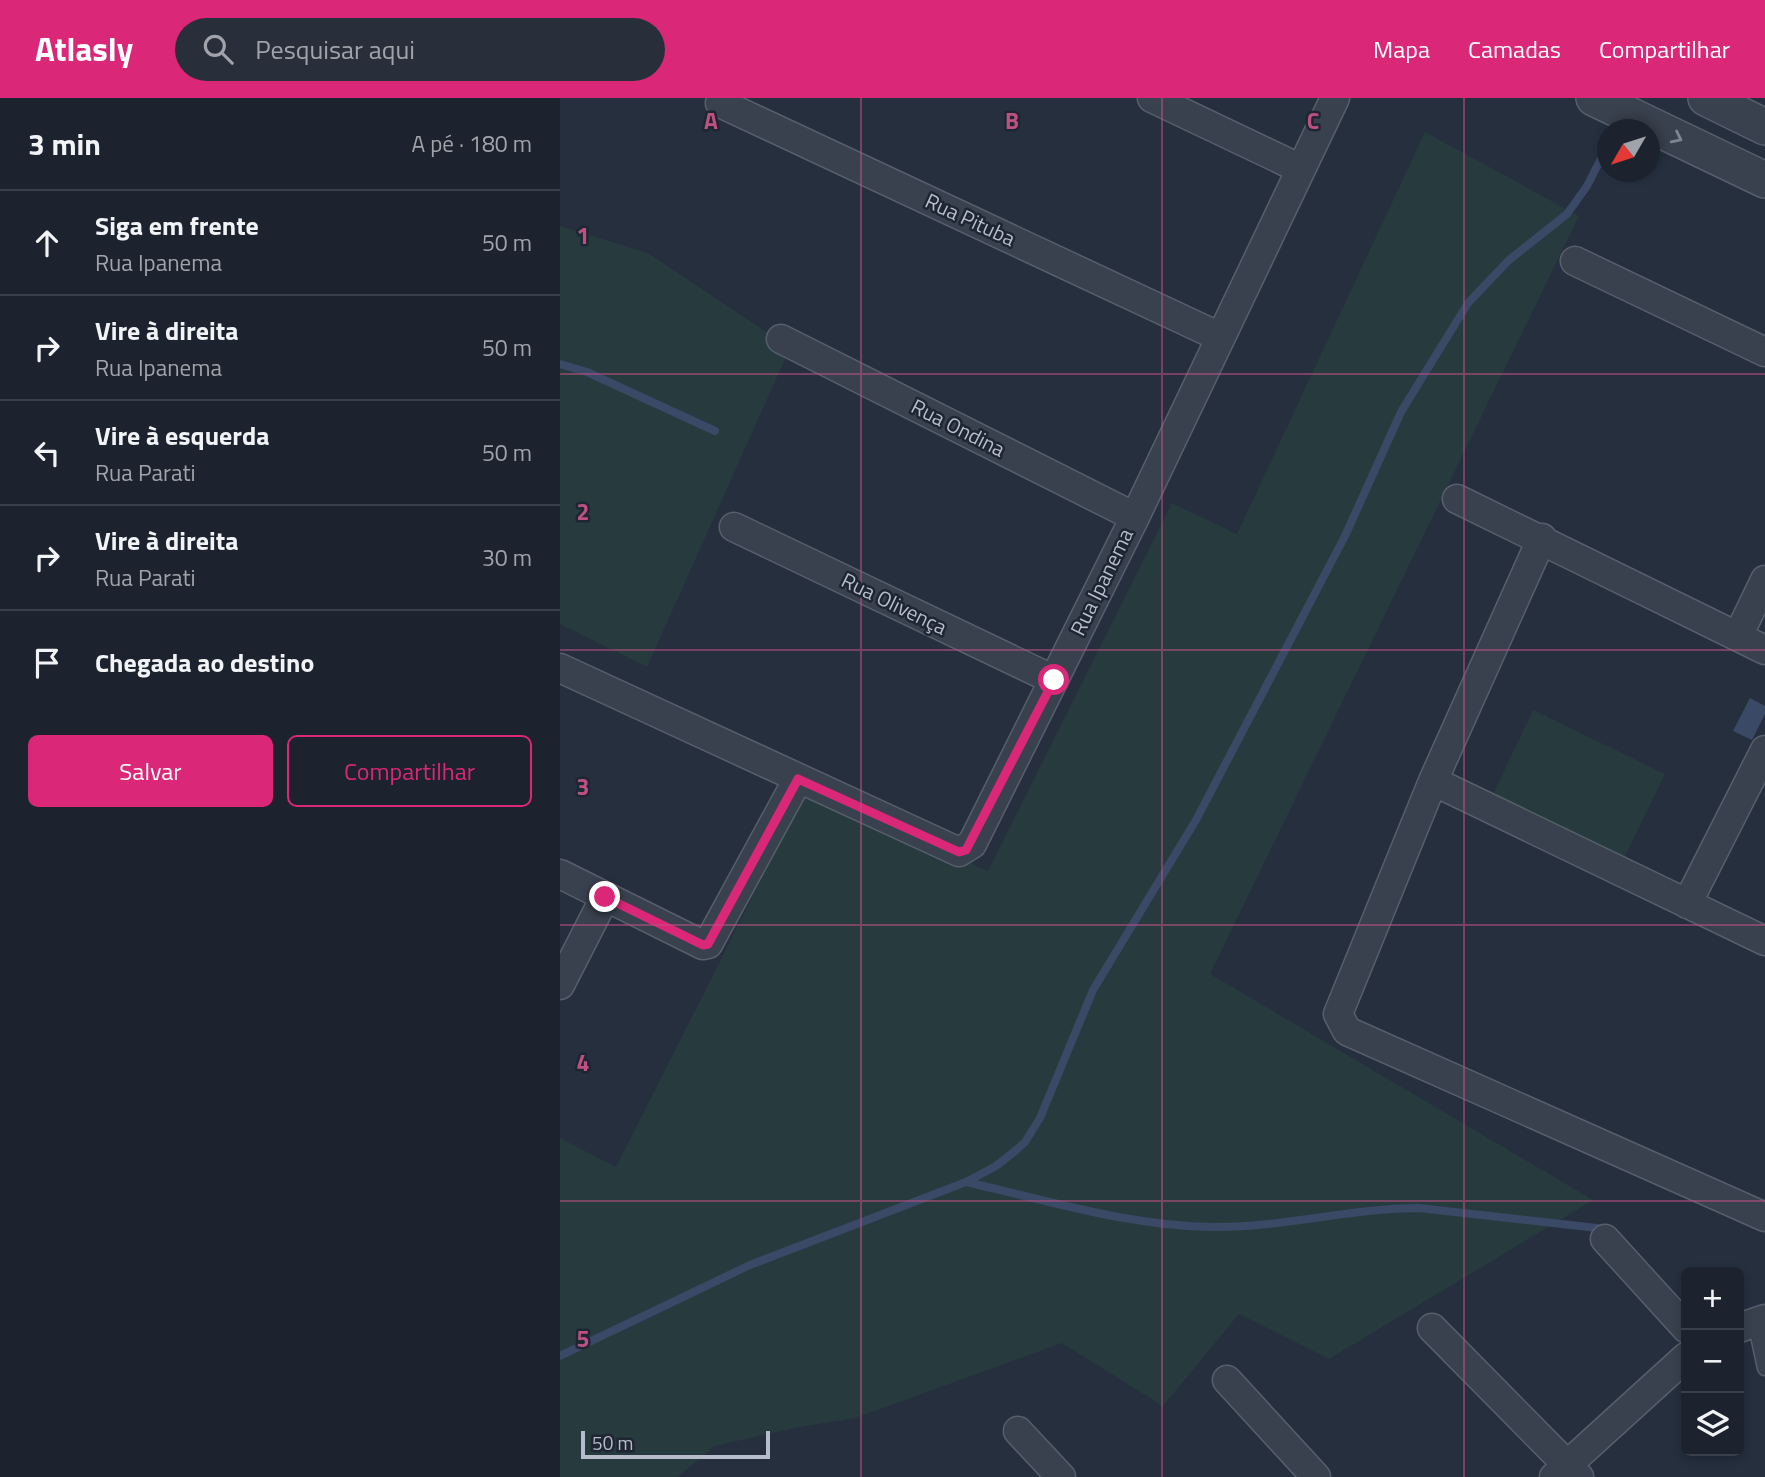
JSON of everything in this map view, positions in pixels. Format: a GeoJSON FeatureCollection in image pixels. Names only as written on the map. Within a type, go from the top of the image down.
{"type":"FeatureCollection","features":[{"type":"Feature","properties":{"kind":"street"},"geometry":{"type":"LineString","coordinates":[[1152,98],[1301,169]]}},
{"type":"Feature","properties":{"kind":"street","name":"Rua Ipanema"},"geometry":{"type":"LineString","coordinates":[[560,668],[959,852],[966,850],[1135,517],[1335,98]]}},
{"type":"Feature","properties":{"kind":"street"},"geometry":{"type":"LineString","coordinates":[[1594,98],[1765,180]]}},
{"type":"Feature","properties":{"kind":"street"},"geometry":{"type":"LineString","coordinates":[[1706,98],[1765,127]]}},
{"type":"Feature","properties":{"kind":"street","name":"Rua Pituba"},"geometry":{"type":"LineString","coordinates":[[720,103],[1220,337]]}},
{"type":"Feature","properties":{"kind":"street"},"geometry":{"type":"LineString","coordinates":[[1576,261],[1765,352]]}},
{"type":"Feature","properties":{"kind":"street","name":"Rua Ondina"},"geometry":{"type":"LineString","coordinates":[[781,339],[1135,517]]}},
{"type":"Feature","properties":{"kind":"street"},"geometry":{"type":"LineString","coordinates":[[1457,499],[1542,538],[1765,650]]}},
{"type":"Feature","properties":{"kind":"street","name":"Rua Olivença"},"geometry":{"type":"LineString","coordinates":[[734,527],[1054,680]]}},
{"type":"Feature","properties":{"kind":"street"},"geometry":{"type":"LineString","coordinates":[[1542,538],[1433,781],[1338,1014],[1340,1023],[1347,1031],[1765,1217]]}},
{"type":"Feature","properties":{"kind":"street"},"geometry":{"type":"LineString","coordinates":[[1738,636],[1765,580]]}},
{"type":"Feature","properties":{"kind":"street"},"geometry":{"type":"LineString","coordinates":[[1687,904],[1765,750]]}},
{"type":"Feature","properties":{"kind":"street"},"geometry":{"type":"LineString","coordinates":[[560,874],[703,945],[708,944],[798,779]]}},
{"type":"Feature","properties":{"kind":"street"},"geometry":{"type":"LineString","coordinates":[[1433,781],[1765,941]]}},
{"type":"Feature","properties":{"kind":"street"},"geometry":{"type":"LineString","coordinates":[[560,985],[605,897]]}},
{"type":"Feature","properties":{"kind":"street"},"geometry":{"type":"LineString","coordinates":[[1605,1240],[1681,1323]]}},
{"type":"Feature","properties":{"kind":"street"},"geometry":{"type":"LineString","coordinates":[[1432,1328],[1566,1473],[1681,1362]]}},
{"type":"Feature","properties":{"kind":"street"},"geometry":{"type":"LineString","coordinates":[[1227,1380],[1316,1477]]}},
{"type":"Feature","properties":{"kind":"street"},"geometry":{"type":"LineString","coordinates":[[1018,1431],[1061,1477]]}},
{"type":"Feature","properties":{"kind":"lane"},"geometry":{"type":"LineString","coordinates":[[1753,1323],[1765,1368]]}},
{"type":"Feature","properties":{"kind":"green space"},"geometry":{"type":"Polygon","coordinates":[[[1425,132],[1579,216],[1210,974],[1593,1200],[1329,1359],[1239,1314],[1163,1406],[1062,1343],[855,1418],[794,1428],[715,1446],[677,1477],[560,1477],[560,1138],[616,1167],[806,791],[988,871],[1172,503],[1237,534],[1425,132]]]}},
{"type":"Feature","properties":{"kind":"green space"},"geometry":{"type":"Polygon","coordinates":[[[560,226],[648,253],[790,348],[647,667],[560,624],[560,226]]]}},
{"type":"Feature","properties":{"kind":"green space"},"geometry":{"type":"Polygon","coordinates":[[[1533,710],[1665,774],[1624,858],[1493,794],[1533,710]]]}},
{"type":"Feature","properties":{"kind":"water"},"geometry":{"type":"Polygon","coordinates":[[[1750,698],[1765,706],[1765,714],[1752,740],[1733,731],[1750,698]]]}},
{"type":"Feature","properties":{"kind":"waterway"},"geometry":{"type":"LineString","coordinates":[[560,1356],[750,1265],[966,1182],[996,1166],[1025,1142],[1040,1118],[1093,990],[1196,820],[1345,536],[1401,412],[1468,303],[1509,260],[1567,214],[1597,166]]}},
{"type":"Feature","properties":{"kind":"waterway"},"geometry":{"type":"LineString","coordinates":[[560,364],[587,372],[715,431]]}},
{"type":"Feature","properties":{"kind":"waterway"},"geometry":{"type":"LineString","coordinates":[[966,1182],[1088,1211],[1181,1226],[1238,1226],[1367,1211],[1419,1208],[1597,1228]]}},
{"type":"Feature","properties":{"kind":"route"},"geometry":{"type":"LineString","coordinates":[[605,897],[703,945],[708,944],[798,779],[959,852],[966,850],[972,844],[1054,680]]}}]}
